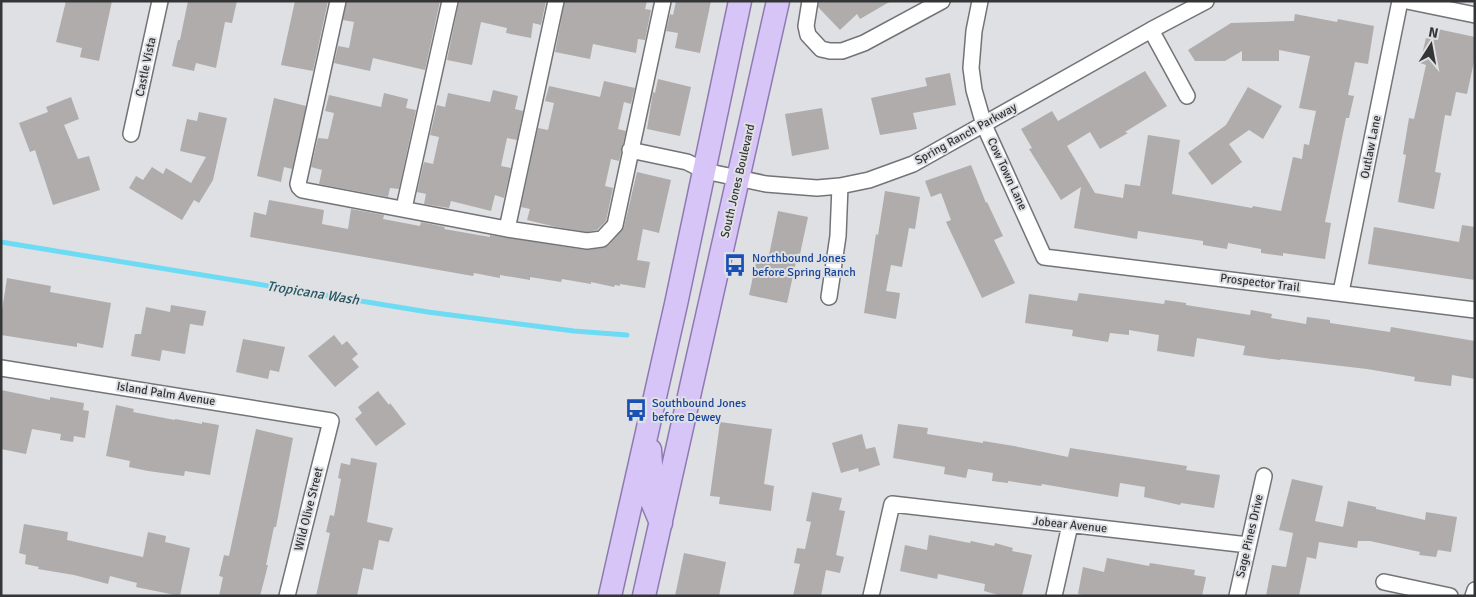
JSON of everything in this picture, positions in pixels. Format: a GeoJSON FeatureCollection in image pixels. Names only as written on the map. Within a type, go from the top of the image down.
{"type":"FeatureCollection","features":[{"type":"Feature","properties":{"kind":"main road"},"geometry":{"type":"LineString","coordinates":[[610,596],[705,171],[740,1]]}},
{"type":"Feature","properties":{"kind":"main road","name":"South Jones Boulevard"},"geometry":{"type":"LineString","coordinates":[[644,596],[778,1]]}},
{"type":"Feature","properties":{"kind":"main road"},"geometry":{"type":"LineString","coordinates":[[648,427],[652,479],[650,497],[661,523]]}},
{"type":"Feature","properties":{"kind":"street","name":"Castle Vista"},"geometry":{"type":"LineString","coordinates":[[131,134],[160,1]]}},
{"type":"Feature","properties":{"kind":"street"},"geometry":{"type":"LineString","coordinates":[[338,1],[298,184],[302,190],[507,228],[587,240],[602,239],[615,225],[663,1]]}},
{"type":"Feature","properties":{"kind":"street"},"geometry":{"type":"LineString","coordinates":[[404,208],[450,1]]}},
{"type":"Feature","properties":{"kind":"street"},"geometry":{"type":"LineString","coordinates":[[507,228],[556,1]]}},
{"type":"Feature","properties":{"kind":"street"},"geometry":{"type":"LineString","coordinates":[[810,1],[806,26],[808,35],[821,49],[830,51],[842,51],[864,43],[942,1]]}},
{"type":"Feature","properties":{"kind":"street","name":"Cow Town Lane"},"geometry":{"type":"LineString","coordinates":[[980,1],[974,31],[971,68],[974,90],[984,125],[1044,257]]}},
{"type":"Feature","properties":{"kind":"street","name":"Spring Ranch Parkway"},"geometry":{"type":"LineString","coordinates":[[630,150],[687,162],[705,171],[766,184],[817,188],[840,186],[869,180],[913,164],[1206,1]]}},
{"type":"Feature","properties":{"kind":"street","name":"Outlaw Lane"},"geometry":{"type":"LineString","coordinates":[[1341,292],[1400,1]]}},
{"type":"Feature","properties":{"kind":"street"},"geometry":{"type":"LineString","coordinates":[[1407,1],[1475,15]]}},
{"type":"Feature","properties":{"kind":"street"},"geometry":{"type":"LineString","coordinates":[[1151,30],[1187,96]]}},
{"type":"Feature","properties":{"kind":"street"},"geometry":{"type":"LineString","coordinates":[[829,297],[838,236],[840,186]]}},
{"type":"Feature","properties":{"kind":"street","name":"Prospector Trail"},"geometry":{"type":"LineString","coordinates":[[1044,257],[1341,292],[1475,310]]}},
{"type":"Feature","properties":{"kind":"street","name":"Island Palm Avenue"},"geometry":{"type":"LineString","coordinates":[[1,368],[331,421]]}},
{"type":"Feature","properties":{"kind":"street","name":"Wild Olive Street"},"geometry":{"type":"LineString","coordinates":[[287,596],[331,421]]}},
{"type":"Feature","properties":{"kind":"street","name":"Sage Pines Drive"},"geometry":{"type":"LineString","coordinates":[[1236,596],[1264,476]]}},
{"type":"Feature","properties":{"kind":"street","name":"Jobear Avenue"},"geometry":{"type":"LineString","coordinates":[[871,596],[892,504],[1248,545]]}},
{"type":"Feature","properties":{"kind":"street"},"geometry":{"type":"LineString","coordinates":[[1054,596],[1070,525]]}},
{"type":"Feature","properties":{"kind":"street"},"geometry":{"type":"LineString","coordinates":[[1384,582],[1450,596]]}},
{"type":"Feature","properties":{"kind":"street"},"geometry":{"type":"LineString","coordinates":[[1473,596],[1475,590]]}},
{"type":"Feature","properties":{"kind":"building"},"geometry":{"type":"Polygon","coordinates":[[[66,1],[112,1],[99,61],[80,57],[82,48],[56,42],[66,1]]]}},
{"type":"Feature","properties":{"kind":"building"},"geometry":{"type":"Polygon","coordinates":[[[188,1],[237,1],[232,23],[225,22],[216,68],[196,63],[194,71],[172,66],[178,40],[180,40],[188,1]]]}},
{"type":"Feature","properties":{"kind":"building"},"geometry":{"type":"Polygon","coordinates":[[[295,1],[328,1],[313,71],[281,65],[295,1]]]}},
{"type":"Feature","properties":{"kind":"building"},"geometry":{"type":"Polygon","coordinates":[[[347,1],[440,1],[425,70],[373,58],[370,71],[334,63],[338,46],[349,48],[354,22],[343,20],[347,1]]]}},
{"type":"Feature","properties":{"kind":"building"},"geometry":{"type":"Polygon","coordinates":[[[459,1],[546,1],[541,25],[533,23],[531,38],[506,33],[507,28],[481,22],[472,65],[447,60],[459,1]]]}},
{"type":"Feature","properties":{"kind":"building"},"geometry":{"type":"Polygon","coordinates":[[[565,1],[647,1],[645,9],[651,10],[645,40],[638,39],[636,53],[593,44],[590,59],[555,52],[565,1]]]}},
{"type":"Feature","properties":{"kind":"building"},"geometry":{"type":"Polygon","coordinates":[[[676,1],[711,1],[700,53],[675,48],[678,33],[666,31],[670,14],[673,15],[676,1]]]}},
{"type":"Feature","properties":{"kind":"building"},"geometry":{"type":"Polygon","coordinates":[[[819,1],[891,1],[860,19],[857,14],[840,30],[818,7],[819,1]]]}},
{"type":"Feature","properties":{"kind":"building"},"geometry":{"type":"Polygon","coordinates":[[[1295,14],[1337,22],[1338,19],[1374,26],[1368,64],[1355,62],[1348,95],[1354,96],[1349,118],[1346,118],[1325,222],[1331,223],[1325,259],[1283,253],[1283,256],[1261,253],[1261,249],[1228,243],[1227,249],[1203,245],[1203,241],[1138,231],[1137,239],[1074,228],[1081,187],[1061,200],[1029,149],[1032,148],[1021,129],[1052,111],[1058,121],[1145,71],[1167,106],[1125,132],[1128,133],[1100,149],[1090,132],[1067,146],[1095,193],[1123,198],[1125,184],[1140,186],[1148,135],[1180,140],[1172,194],[1252,208],[1253,206],[1281,211],[1293,157],[1302,159],[1304,144],[1309,145],[1316,111],[1299,108],[1310,56],[1279,50],[1279,61],[1242,61],[1242,51],[1225,61],[1195,61],[1188,50],[1231,23],[1294,21],[1295,14]]]}},
{"type":"Feature","properties":{"kind":"building"},"geometry":{"type":"Polygon","coordinates":[[[1433,28],[1475,37],[1475,57],[1467,94],[1456,92],[1451,116],[1445,115],[1435,172],[1441,173],[1434,209],[1398,202],[1406,155],[1403,154],[1409,118],[1414,119],[1426,65],[1420,63],[1426,38],[1431,39],[1433,28]]]}},
{"type":"Feature","properties":{"kind":"building"},"geometry":{"type":"Polygon","coordinates":[[[950,73],[956,105],[913,113],[917,129],[880,135],[871,98],[927,86],[925,78],[950,73]]]}},
{"type":"Feature","properties":{"kind":"building"},"geometry":{"type":"Polygon","coordinates":[[[658,79],[691,87],[680,136],[647,129],[653,92],[655,93],[658,79]]]}},
{"type":"Feature","properties":{"kind":"building"},"geometry":{"type":"Polygon","coordinates":[[[604,81],[635,88],[631,104],[624,102],[618,129],[626,131],[619,161],[611,159],[605,186],[613,188],[606,221],[597,230],[587,232],[527,220],[530,209],[521,207],[538,128],[548,130],[554,103],[545,101],[549,86],[600,97],[604,81]]]}},
{"type":"Feature","properties":{"kind":"building"},"geometry":{"type":"Polygon","coordinates":[[[1248,87],[1282,106],[1263,139],[1249,130],[1229,144],[1242,162],[1212,185],[1188,153],[1226,125],[1248,87]]]}},
{"type":"Feature","properties":{"kind":"building"},"geometry":{"type":"Polygon","coordinates":[[[493,90],[518,96],[515,109],[523,111],[517,140],[507,138],[501,166],[511,168],[504,198],[495,195],[491,211],[451,201],[449,208],[424,204],[426,194],[417,192],[424,162],[433,164],[439,137],[430,135],[437,105],[445,107],[448,93],[490,102],[493,90]]]}},
{"type":"Feature","properties":{"kind":"building"},"geometry":{"type":"Polygon","coordinates":[[[384,93],[408,99],[406,108],[416,110],[399,189],[390,188],[388,197],[319,184],[322,170],[311,167],[318,138],[328,139],[334,113],[325,111],[329,95],[381,107],[384,93]]]}},
{"type":"Feature","properties":{"kind":"building"},"geometry":{"type":"Polygon","coordinates":[[[71,97],[79,119],[64,125],[78,159],[89,156],[100,190],[53,205],[35,150],[30,152],[19,123],[48,112],[46,107],[71,97]]]}},
{"type":"Feature","properties":{"kind":"building"},"geometry":{"type":"Polygon","coordinates":[[[274,98],[306,106],[292,169],[284,167],[281,182],[257,176],[274,98]]]}},
{"type":"Feature","properties":{"kind":"building"},"geometry":{"type":"Polygon","coordinates":[[[822,108],[829,149],[792,156],[785,114],[822,108]]]}},
{"type":"Feature","properties":{"kind":"building"},"geometry":{"type":"Polygon","coordinates":[[[199,112],[227,118],[213,180],[199,203],[194,200],[182,220],[129,188],[136,176],[143,180],[152,167],[163,174],[166,168],[191,183],[206,157],[180,151],[187,119],[197,121],[199,112]]]}},
{"type":"Feature","properties":{"kind":"building"},"geometry":{"type":"Polygon","coordinates":[[[971,165],[986,203],[1003,236],[994,240],[1015,283],[982,298],[946,222],[951,220],[941,193],[931,197],[925,181],[971,165]]]}},
{"type":"Feature","properties":{"kind":"building"},"geometry":{"type":"Polygon","coordinates":[[[637,172],[671,180],[659,233],[643,229],[637,260],[650,262],[645,288],[620,284],[620,286],[615,285],[614,287],[562,279],[561,282],[530,277],[530,280],[500,275],[500,278],[474,273],[473,276],[250,237],[254,212],[266,215],[269,200],[324,210],[322,224],[348,229],[351,209],[384,215],[383,219],[420,226],[421,222],[445,227],[444,229],[490,237],[490,235],[586,250],[603,248],[609,245],[624,227],[637,172]]]}},
{"type":"Feature","properties":{"kind":"building"},"geometry":{"type":"Polygon","coordinates":[[[885,191],[920,197],[915,229],[909,228],[902,267],[891,265],[886,291],[900,293],[896,319],[864,313],[876,234],[878,235],[885,191]]]}},
{"type":"Feature","properties":{"kind":"building"},"geometry":{"type":"Polygon","coordinates":[[[778,211],[808,217],[787,303],[749,295],[757,258],[768,260],[778,211]]]}},
{"type":"Feature","properties":{"kind":"building"},"geometry":{"type":"Polygon","coordinates":[[[1462,225],[1475,227],[1475,280],[1368,264],[1374,227],[1459,242],[1462,225]]]}},
{"type":"Feature","properties":{"kind":"building"},"geometry":{"type":"Polygon","coordinates":[[[7,278],[51,286],[50,292],[111,303],[103,348],[77,343],[77,347],[1,335],[1,317],[7,278]]]}},
{"type":"Feature","properties":{"kind":"building"},"geometry":{"type":"Polygon","coordinates":[[[1079,293],[1164,304],[1165,300],[1250,315],[1251,310],[1272,314],[1271,318],[1306,324],[1307,317],[1330,320],[1330,323],[1390,332],[1391,327],[1475,341],[1475,379],[1452,375],[1451,386],[1414,381],[1415,377],[1367,369],[1243,355],[1245,346],[1197,338],[1194,357],[1157,351],[1159,335],[1129,330],[1129,335],[1110,333],[1108,342],[1072,336],[1073,330],[1025,323],[1029,294],[1077,301],[1079,293]]]}},
{"type":"Feature","properties":{"kind":"building"},"geometry":{"type":"Polygon","coordinates":[[[171,305],[206,311],[203,326],[190,324],[185,354],[162,350],[160,361],[131,356],[135,334],[141,334],[146,307],[170,312],[171,305]]]}},
{"type":"Feature","properties":{"kind":"building"},"geometry":{"type":"Polygon","coordinates":[[[334,335],[342,345],[347,341],[358,354],[352,359],[359,367],[335,387],[308,356],[334,335]]]}},
{"type":"Feature","properties":{"kind":"building"},"geometry":{"type":"Polygon","coordinates":[[[243,339],[285,347],[279,372],[270,370],[268,379],[236,372],[243,339]]]}},
{"type":"Feature","properties":{"kind":"building"},"geometry":{"type":"Polygon","coordinates":[[[1,390],[50,400],[50,397],[84,403],[83,410],[89,411],[85,438],[74,436],[73,442],[60,440],[61,434],[32,429],[26,454],[1,449],[1,390]]]}},
{"type":"Feature","properties":{"kind":"building"},"geometry":{"type":"Polygon","coordinates":[[[378,391],[406,424],[376,446],[355,419],[362,413],[358,407],[378,391]]]}},
{"type":"Feature","properties":{"kind":"building"},"geometry":{"type":"Polygon","coordinates":[[[116,405],[134,409],[133,412],[175,420],[219,425],[210,475],[185,471],[184,476],[148,471],[129,467],[130,461],[106,456],[116,405]]]}},
{"type":"Feature","properties":{"kind":"building"},"geometry":{"type":"Polygon","coordinates":[[[720,422],[772,429],[764,484],[774,486],[771,511],[719,504],[720,497],[710,496],[720,422]]]}},
{"type":"Feature","properties":{"kind":"building"},"geometry":{"type":"Polygon","coordinates":[[[898,424],[928,428],[927,434],[1014,446],[1068,457],[1070,448],[1187,466],[1186,470],[1220,475],[1214,508],[1181,503],[1180,505],[1144,497],[1145,487],[1120,483],[1118,497],[1042,484],[1041,486],[1008,481],[1008,483],[992,481],[993,473],[968,469],[966,478],[944,474],[945,467],[893,458],[898,424]]]}},
{"type":"Feature","properties":{"kind":"building"},"geometry":{"type":"Polygon","coordinates":[[[256,429],[293,438],[276,527],[274,527],[266,565],[268,565],[260,596],[219,596],[223,577],[219,576],[224,555],[229,556],[256,429]]]}},
{"type":"Feature","properties":{"kind":"building"},"geometry":{"type":"Polygon","coordinates":[[[862,434],[866,449],[875,447],[880,465],[859,472],[858,468],[841,473],[832,443],[862,434]]]}},
{"type":"Feature","properties":{"kind":"building"},"geometry":{"type":"Polygon","coordinates":[[[351,458],[377,463],[367,522],[393,528],[389,542],[379,540],[373,570],[363,568],[357,596],[316,596],[330,533],[326,532],[330,515],[334,516],[341,479],[338,478],[341,463],[350,465],[351,458]]]}},
{"type":"Feature","properties":{"kind":"building"},"geometry":{"type":"Polygon","coordinates":[[[1292,479],[1323,486],[1315,521],[1343,527],[1348,501],[1425,520],[1426,512],[1457,517],[1451,552],[1438,550],[1436,557],[1419,555],[1420,552],[1370,541],[1358,541],[1357,548],[1319,542],[1316,559],[1307,557],[1299,596],[1266,596],[1272,565],[1286,567],[1293,533],[1279,530],[1292,479]]]}},
{"type":"Feature","properties":{"kind":"building"},"geometry":{"type":"Polygon","coordinates":[[[812,492],[842,498],[839,510],[845,511],[836,555],[844,557],[840,573],[826,570],[821,596],[793,596],[800,564],[794,563],[797,548],[805,549],[811,522],[806,521],[812,492]]]}},
{"type":"Feature","properties":{"kind":"building"},"geometry":{"type":"Polygon","coordinates":[[[24,524],[68,532],[67,540],[143,557],[148,532],[166,536],[165,542],[190,548],[180,596],[136,587],[137,583],[110,576],[108,584],[74,575],[38,569],[39,567],[25,564],[26,555],[19,553],[24,524]]]}},
{"type":"Feature","properties":{"kind":"building"},"geometry":{"type":"Polygon","coordinates":[[[929,535],[994,546],[995,543],[1013,548],[1012,551],[1032,555],[1022,596],[1002,596],[984,591],[985,584],[938,574],[937,579],[900,571],[905,545],[927,550],[929,535]]]}},
{"type":"Feature","properties":{"kind":"building"},"geometry":{"type":"Polygon","coordinates":[[[684,553],[726,562],[719,596],[675,596],[684,553]]]}},
{"type":"Feature","properties":{"kind":"building"},"geometry":{"type":"Polygon","coordinates":[[[1107,558],[1149,566],[1150,563],[1195,570],[1194,575],[1206,577],[1202,596],[1087,596],[1078,594],[1083,567],[1104,572],[1107,558]]]}},
{"type":"Feature","properties":{"kind":"waterway","name":"Tropicana Wash"},"geometry":{"type":"LineString","coordinates":[[1,242],[428,312],[574,331],[627,335]]}},
{"type":"Feature","properties":{"kind":"place","name":"Northbound Jones before Spring Ranch"},"geometry":{"type":"Point","coordinates":[735,265]}},
{"type":"Feature","properties":{"kind":"place","name":"Southbound Jones before Dewey"},"geometry":{"type":"Point","coordinates":[636,410]}}]}
